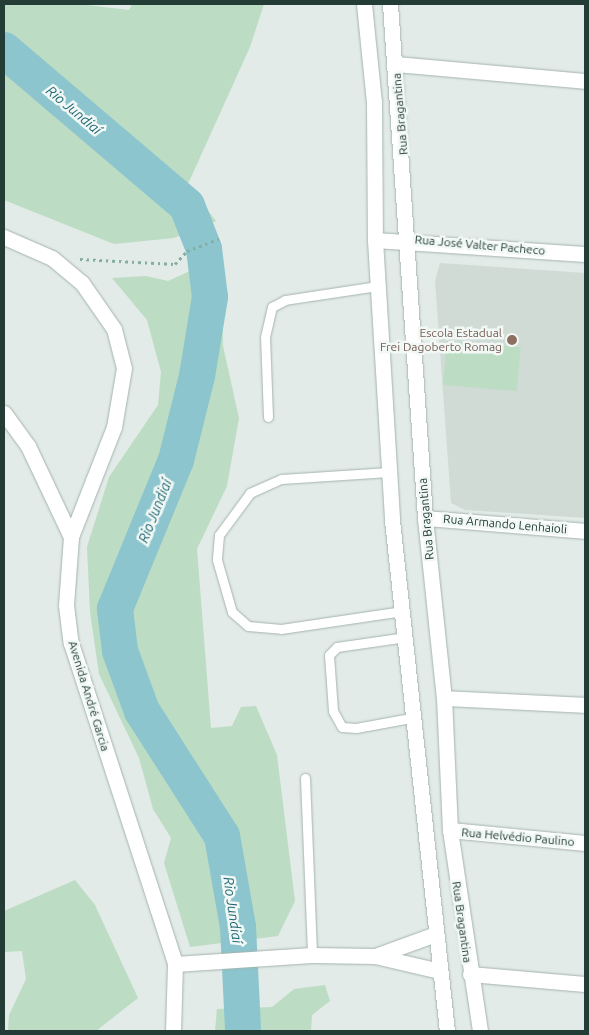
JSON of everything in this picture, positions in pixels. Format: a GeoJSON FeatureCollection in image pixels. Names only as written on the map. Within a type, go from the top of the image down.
{"type":"FeatureCollection","features":[{"type":"Feature","properties":{"kind":"street","name":"Rua Bragantina"},"geometry":{"type":"LineString","coordinates":[[364,4],[375,124],[376,240],[389,472],[416,717],[433,935],[440,971],[447,1031]]}},
{"type":"Feature","properties":{"kind":"street","name":"Rua Bragantina"},"geometry":{"type":"LineString","coordinates":[[390,4],[408,240],[425,518],[444,698],[450,830],[480,1031]]}},
{"type":"Feature","properties":{"kind":"street"},"geometry":{"type":"LineString","coordinates":[[396,64],[585,81]]}},
{"type":"Feature","properties":{"kind":"street","name":"Avenida André Garcia"},"geometry":{"type":"LineString","coordinates":[[4,237],[52,258],[102,307],[114,329],[124,368],[114,427],[71,537],[66,605],[71,643],[175,964],[173,1031]]}},
{"type":"Feature","properties":{"kind":"street","name":"Rua José Valter Pacheco"},"geometry":{"type":"LineString","coordinates":[[376,240],[408,240],[585,254]]}},
{"type":"Feature","properties":{"kind":"street"},"geometry":{"type":"LineString","coordinates":[[4,413],[28,446],[71,537]]}},
{"type":"Feature","properties":{"kind":"street","name":"Rua Armando Lenhaioli"},"geometry":{"type":"LineString","coordinates":[[425,518],[585,531]]}},
{"type":"Feature","properties":{"kind":"street"},"geometry":{"type":"LineString","coordinates":[[444,698],[585,705]]}},
{"type":"Feature","properties":{"kind":"street","name":"Rua Helvédio Paulino"},"geometry":{"type":"LineString","coordinates":[[450,830],[585,843]]}},
{"type":"Feature","properties":{"kind":"street"},"geometry":{"type":"LineString","coordinates":[[374,956],[433,935]]}},
{"type":"Feature","properties":{"kind":"street"},"geometry":{"type":"LineString","coordinates":[[175,964],[210,958],[312,954],[374,956],[440,971]]}},
{"type":"Feature","properties":{"kind":"street"},"geometry":{"type":"LineString","coordinates":[[470,974],[585,984]]}},
{"type":"Feature","properties":{"kind":"lane"},"geometry":{"type":"LineString","coordinates":[[268,417],[266,337],[272,307],[285,300],[378,286]]}},
{"type":"Feature","properties":{"kind":"lane"},"geometry":{"type":"LineString","coordinates":[[389,472],[281,479],[250,493],[219,535],[217,560],[232,612],[248,626],[281,629],[403,611]]}},
{"type":"Feature","properties":{"kind":"lane"},"geometry":{"type":"LineString","coordinates":[[406,637],[337,646],[329,655],[333,712],[342,727],[356,728],[416,717]]}},
{"type":"Feature","properties":{"kind":"lane"},"geometry":{"type":"LineString","coordinates":[[305,778],[312,954]]}},
{"type":"Feature","properties":{"kind":"path"},"geometry":{"type":"LineString","coordinates":[[52,258],[175,264],[186,251],[219,239]]}},
{"type":"Feature","properties":{"kind":"shaded area","name":"Escola Estadual Frei Dagoberto Romag"},"geometry":{"type":"Polygon","coordinates":[[[440,263],[585,273],[585,518],[465,510],[451,503],[435,281],[440,263]]]}},
{"type":"Feature","properties":{"kind":"green space"},"geometry":{"type":"Polygon","coordinates":[[[4,4],[78,4],[129,10],[132,4],[264,4],[250,47],[188,184],[216,221],[174,238],[114,244],[4,200],[4,4]]]}},
{"type":"Feature","properties":{"kind":"green space"},"geometry":{"type":"Polygon","coordinates":[[[221,257],[223,346],[239,418],[227,486],[197,549],[211,728],[232,726],[241,707],[256,706],[277,755],[295,901],[278,936],[190,947],[164,863],[171,838],[153,809],[139,758],[99,674],[90,612],[87,547],[109,477],[158,405],[161,372],[147,320],[112,278],[146,276],[168,281],[221,257]]]}},
{"type":"Feature","properties":{"kind":"green space"},"geometry":{"type":"Polygon","coordinates":[[[447,341],[521,347],[517,391],[443,385],[447,341]]]}},
{"type":"Feature","properties":{"kind":"green space"},"geometry":{"type":"Polygon","coordinates":[[[75,880],[95,905],[138,998],[96,1031],[8,1031],[9,1015],[26,979],[22,951],[4,952],[4,911],[75,880]]]}},
{"type":"Feature","properties":{"kind":"green space"},"geometry":{"type":"Polygon","coordinates":[[[325,985],[330,1001],[312,1015],[311,1031],[215,1031],[217,1009],[272,1007],[294,989],[325,985]]]}},
{"type":"Feature","properties":{"kind":"waterway","name":"Rio Jundiaí"},"geometry":{"type":"LineString","coordinates":[[4,50],[187,206],[204,249],[210,297],[197,376],[176,460],[115,609],[120,651],[142,711],[222,836],[238,927],[243,1031]]}},
{"type":"Feature","properties":{"kind":"place","name":"Escola Estadual Frei Dagoberto Romag"},"geometry":{"type":"Point","coordinates":[512,340]}}]}
